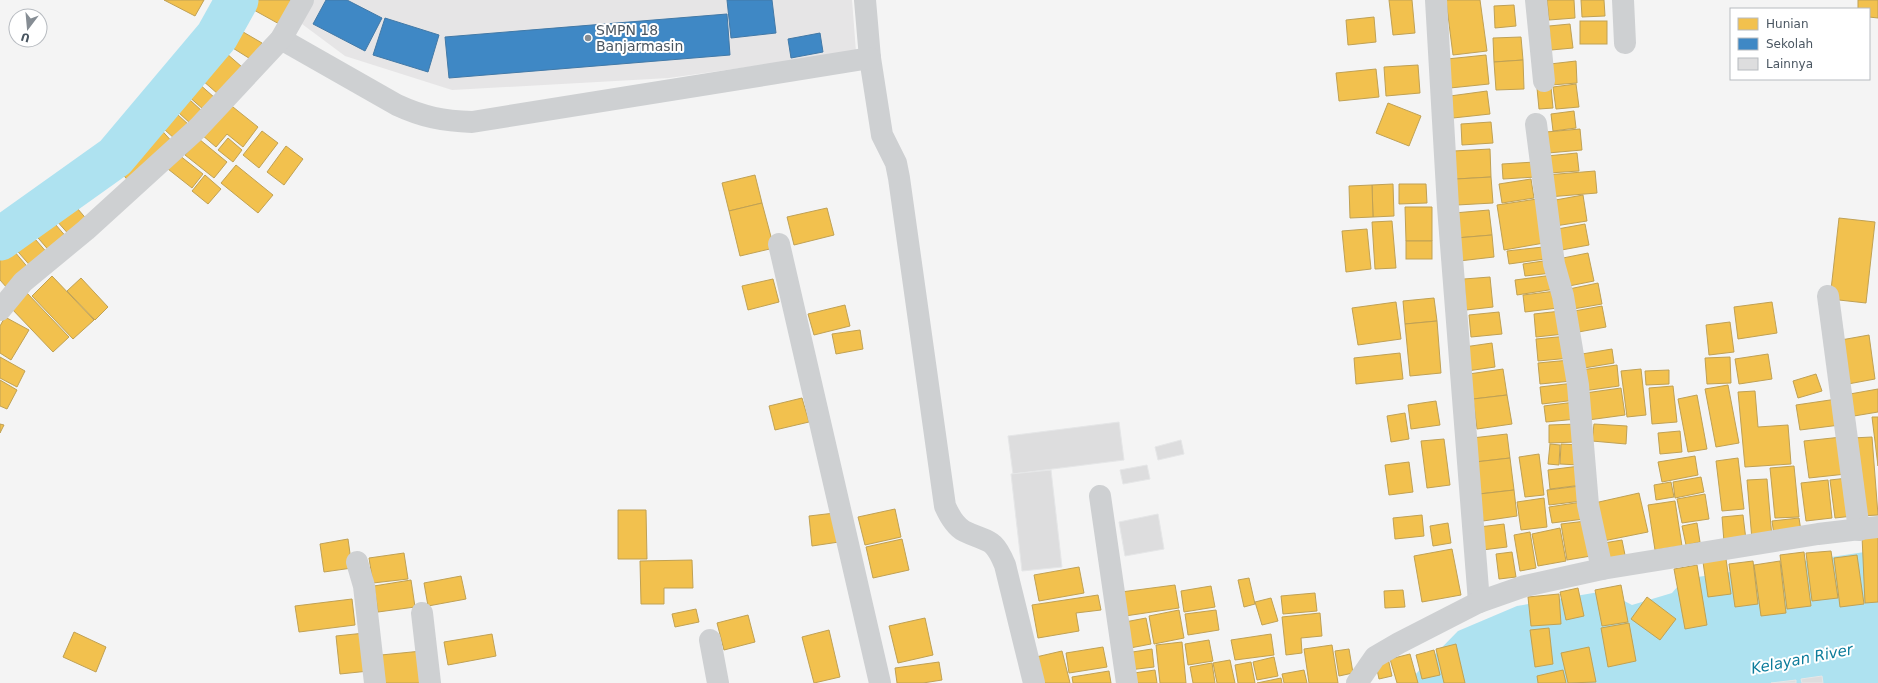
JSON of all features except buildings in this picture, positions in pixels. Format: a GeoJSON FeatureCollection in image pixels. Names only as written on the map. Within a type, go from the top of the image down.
{"type":"FeatureCollection","features":[{"type":"Feature","properties":{"kind":"street"},"geometry":{"type":"LineString","coordinates":[[0,310],[23,282],[86,230],[198,128],[281,39],[303,0]]}},
{"type":"Feature","properties":{"kind":"street"},"geometry":{"type":"LineString","coordinates":[[865,0],[870,58],[882,135],[896,163],[899,178],[945,506],[954,522],[963,530],[991,542],[1000,552],[1005,565],[1034,683]]}},
{"type":"Feature","properties":{"kind":"street"},"geometry":{"type":"LineString","coordinates":[[1436,0],[1448,206],[1479,602]]}},
{"type":"Feature","properties":{"kind":"street"},"geometry":{"type":"LineString","coordinates":[[1536,0],[1544,81]]}},
{"type":"Feature","properties":{"kind":"street"},"geometry":{"type":"LineString","coordinates":[[1623,0],[1625,43]]}},
{"type":"Feature","properties":{"kind":"street"},"geometry":{"type":"LineString","coordinates":[[281,39],[397,105],[416,114],[445,121],[465,122],[870,58]]}},
{"type":"Feature","properties":{"kind":"street"},"geometry":{"type":"LineString","coordinates":[[1536,124],[1554,264],[1563,296],[1578,385],[1588,505],[1602,569]]}},
{"type":"Feature","properties":{"kind":"street"},"geometry":{"type":"LineString","coordinates":[[779,244],[880,683]]}},
{"type":"Feature","properties":{"kind":"street"},"geometry":{"type":"LineString","coordinates":[[1356,683],[1375,657],[1398,643],[1479,602],[1525,586],[1602,569],[1818,534],[1868,528],[1828,296]]}},
{"type":"Feature","properties":{"kind":"street"},"geometry":{"type":"LineString","coordinates":[[1100,496],[1127,683]]}},
{"type":"Feature","properties":{"kind":"street"},"geometry":{"type":"LineString","coordinates":[[357,562],[364,586],[375,683]]}},
{"type":"Feature","properties":{"kind":"street"},"geometry":{"type":"LineString","coordinates":[[422,613],[430,683]]}},
{"type":"Feature","properties":{"kind":"street"},"geometry":{"type":"LineString","coordinates":[[710,640],[718,683]]}},
{"type":"Feature","properties":{"kind":"shaded area","name":"SMPN 18 Banjarmasin"},"geometry":{"type":"Polygon","coordinates":[[[311,0],[852,0],[856,52],[669,78],[452,90],[345,56],[302,24],[311,0]]]}},
{"type":"Feature","properties":{"kind":"water","name":"Kelayan River"},"geometry":{"type":"Polygon","coordinates":[[[1878,550],[1878,683],[1407,683],[1458,631],[1517,606],[1605,591],[1632,605],[1672,593],[1684,579],[1878,550]]]}},
{"type":"Feature","properties":{"kind":"waterway"},"geometry":{"type":"LineString","coordinates":[[0,239],[115,157],[217,36],[237,0]]}},
{"type":"Feature","properties":{"kind":"place","name":"SMPN 18 Banjarmasin"},"geometry":{"type":"Point","coordinates":[588,38]}}]}
